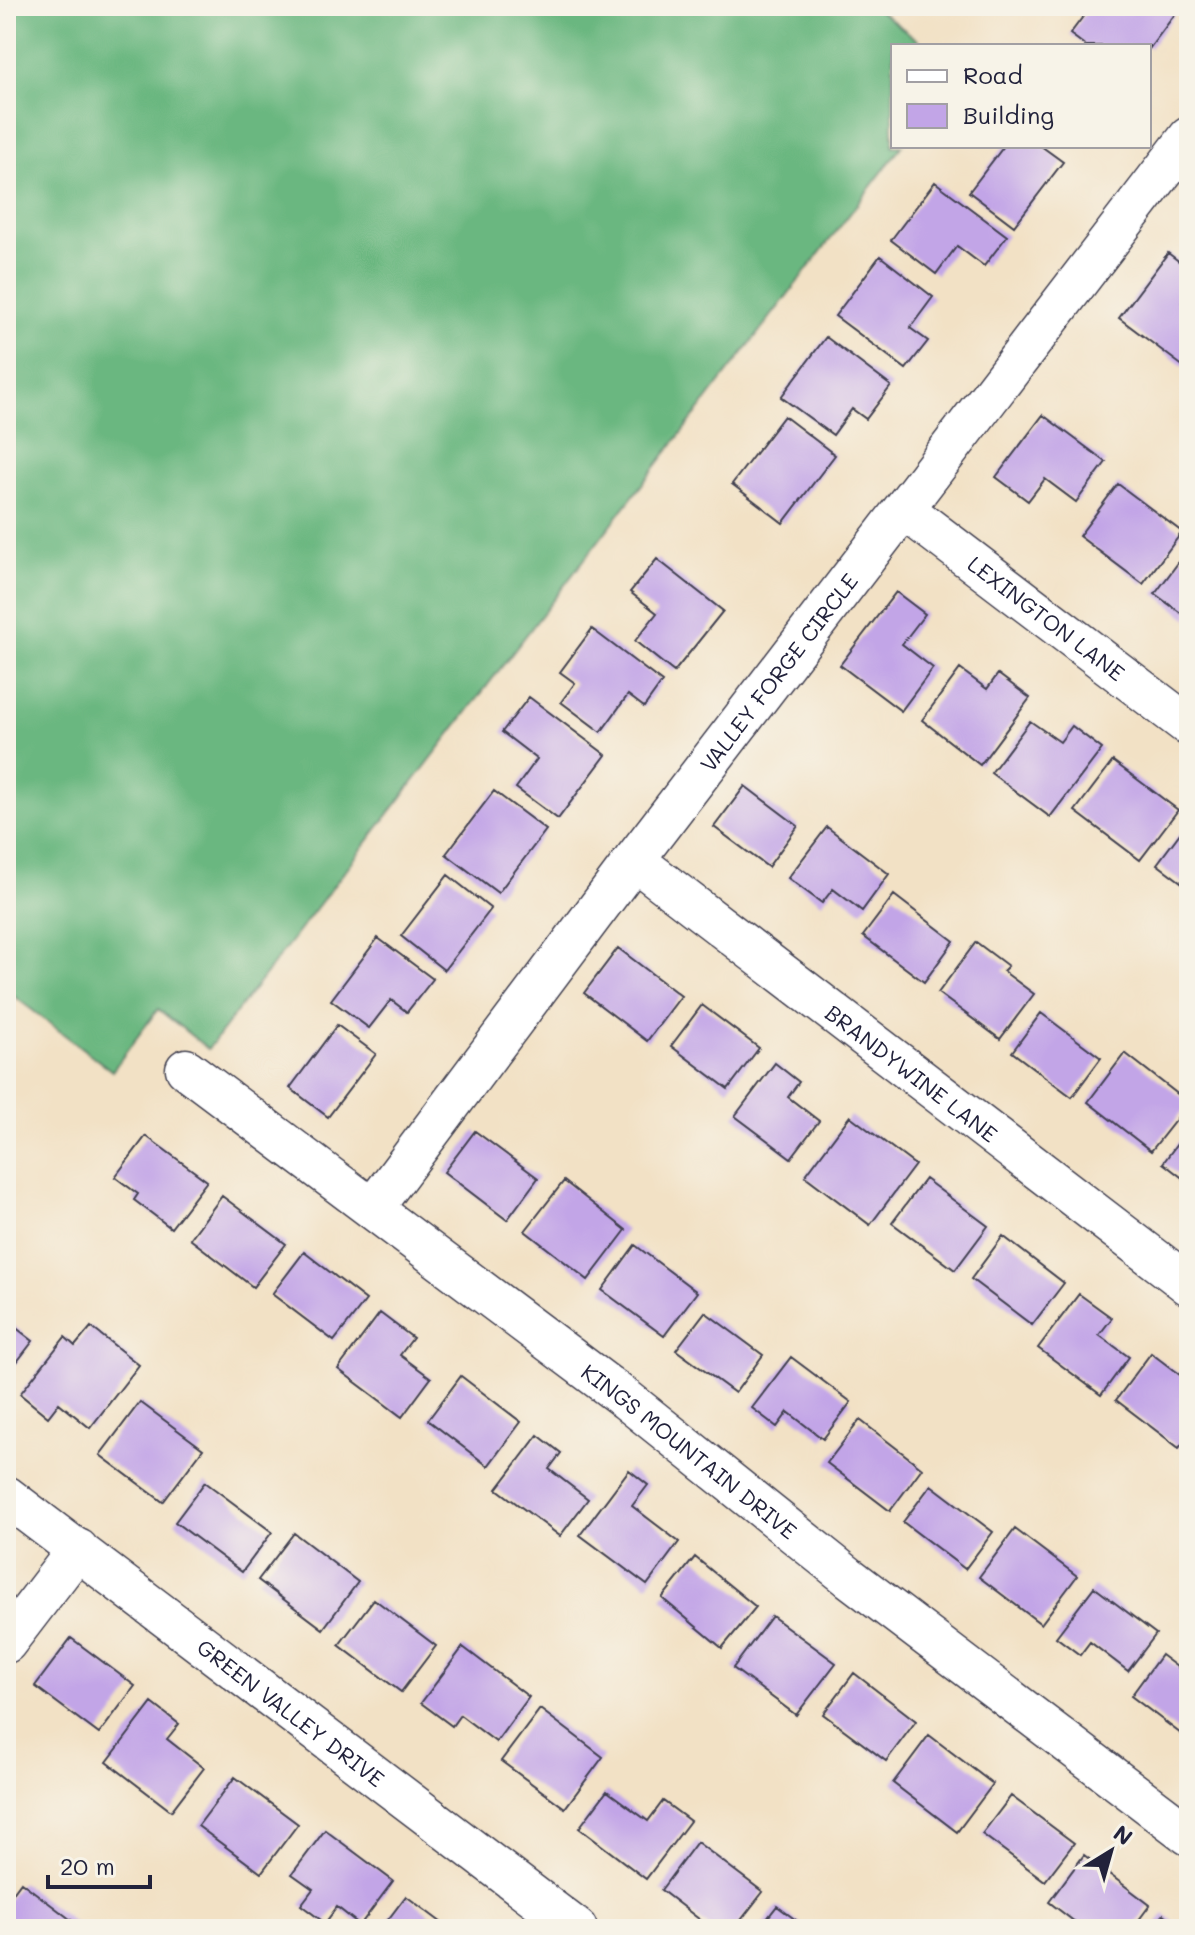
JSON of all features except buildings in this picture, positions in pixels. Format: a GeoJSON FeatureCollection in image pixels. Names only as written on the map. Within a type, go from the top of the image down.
{"type":"FeatureCollection","features":[{"type":"Feature","properties":{"kind":"street","name":"VALLEY FORGE CIRCLE"},"geometry":{"type":"LineString","coordinates":[[373,1208],[634,860],[1185,151]]}},
{"type":"Feature","properties":{"kind":"street","name":"LEXINGTON LANE"},"geometry":{"type":"LineString","coordinates":[[905,510],[1189,726]]}},
{"type":"Feature","properties":{"kind":"street","name":"BRANDYWINE LANE"},"geometry":{"type":"LineString","coordinates":[[634,860],[1189,1285]]}},
{"type":"Feature","properties":{"kind":"street","name":"KINGS MOUNTAIN DRIVE"},"geometry":{"type":"LineString","coordinates":[[186,1069],[627,1400],[850,1578],[1189,1835]]}},
{"type":"Feature","properties":{"kind":"street","name":"GREEN VALLEY DRIVE"},"geometry":{"type":"LineString","coordinates":[[6,1496],[577,1929]]}},
{"type":"Feature","properties":{"kind":"street"},"geometry":{"type":"LineString","coordinates":[[6,1643],[78,1549]]}},
{"type":"Feature","properties":{"kind":"green space"},"geometry":{"type":"Polygon","coordinates":[[[6,6],[873,6],[923,44],[891,44],[891,148],[900,148],[208,1049],[158,1009],[112,1071],[6,990],[6,6]]]}}]}
